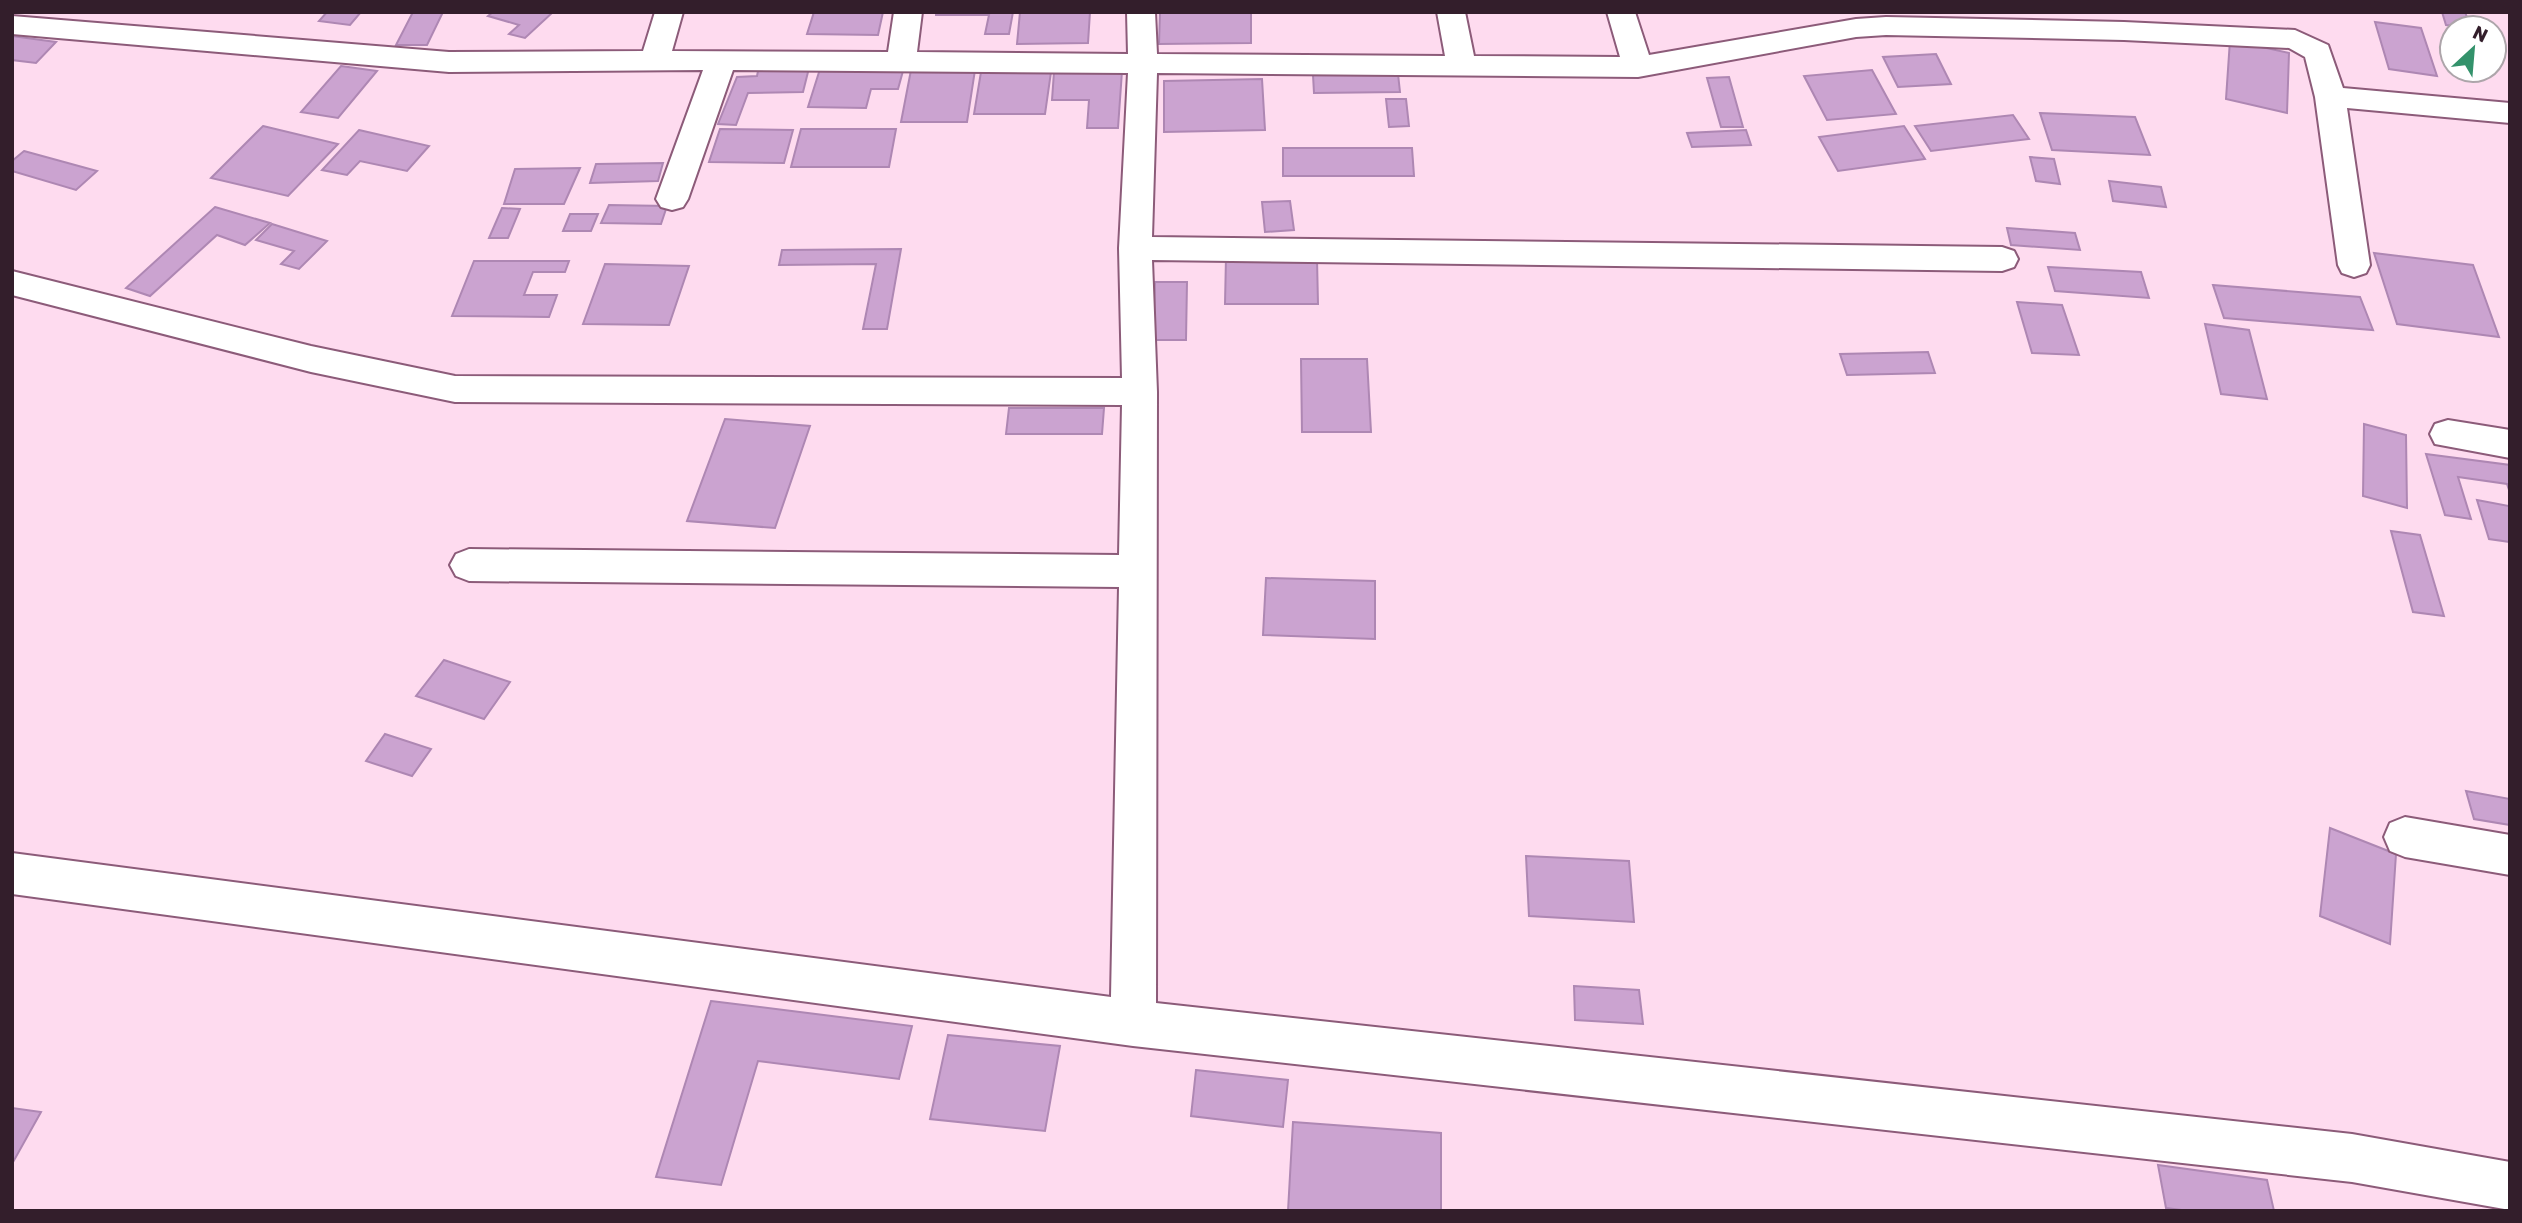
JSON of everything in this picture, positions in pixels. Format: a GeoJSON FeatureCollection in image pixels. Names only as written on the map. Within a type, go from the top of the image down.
{"type":"FeatureCollection","features":[{"type":"Feature","properties":{"kind":"street"},"geometry":{"type":"LineString","coordinates":[[655,60],[669,12]]}},
{"type":"Feature","properties":{"kind":"street"},"geometry":{"type":"LineString","coordinates":[[901,62],[908,12]]}},
{"type":"Feature","properties":{"kind":"street"},"geometry":{"type":"LineString","coordinates":[[1133,1023],[1140,393],[1135,248],[1143,64],[1141,12]]}},
{"type":"Feature","properties":{"kind":"street"},"geometry":{"type":"LineString","coordinates":[[1451,12],[1461,65]]}},
{"type":"Feature","properties":{"kind":"street"},"geometry":{"type":"LineString","coordinates":[[1621,12],[1638,67]]}},
{"type":"Feature","properties":{"kind":"street"},"geometry":{"type":"LineString","coordinates":[[12,25],[449,62],[655,60],[1638,67],[1851,20],[1886,26],[2082,30],[2295,39],[2318,51],[2330,97],[2354,265]]}},
{"type":"Feature","properties":{"kind":"street"},"geometry":{"type":"LineString","coordinates":[[672,199],[720,62]]}},
{"type":"Feature","properties":{"kind":"street"},"geometry":{"type":"LineString","coordinates":[[2330,97],[2510,113]]}},
{"type":"Feature","properties":{"kind":"street"},"geometry":{"type":"LineString","coordinates":[[1135,248],[2002,260]]}},
{"type":"Feature","properties":{"kind":"street"},"geometry":{"type":"LineString","coordinates":[[12,283],[311,359],[455,389],[1140,393]]}},
{"type":"Feature","properties":{"kind":"street"},"geometry":{"type":"LineString","coordinates":[[2448,434],[2510,444]]}},
{"type":"Feature","properties":{"kind":"street"},"geometry":{"type":"LineString","coordinates":[[469,565],[1139,572]]}},
{"type":"Feature","properties":{"kind":"street"},"geometry":{"type":"LineString","coordinates":[[2405,837],[2510,855]]}},
{"type":"Feature","properties":{"kind":"street"},"geometry":{"type":"LineString","coordinates":[[12,873],[1133,1023],[2352,1158],[2510,1186]]}},
{"type":"Feature","properties":{"kind":"building"},"geometry":{"type":"Polygon","coordinates":[[[327,12],[361,12],[350,25],[319,21],[327,12]]]}},
{"type":"Feature","properties":{"kind":"building"},"geometry":{"type":"Polygon","coordinates":[[[413,12],[443,12],[427,45],[396,45],[413,12]]]}},
{"type":"Feature","properties":{"kind":"building"},"geometry":{"type":"Polygon","coordinates":[[[493,12],[553,12],[525,38],[509,34],[519,25],[488,16],[493,12]]]}},
{"type":"Feature","properties":{"kind":"building"},"geometry":{"type":"Polygon","coordinates":[[[814,12],[883,12],[878,35],[807,34],[814,12]]]}},
{"type":"Feature","properties":{"kind":"building"},"geometry":{"type":"Polygon","coordinates":[[[936,12],[1013,12],[1009,34],[985,34],[989,15],[936,15],[936,12]]]}},
{"type":"Feature","properties":{"kind":"building"},"geometry":{"type":"Polygon","coordinates":[[[1020,12],[1090,12],[1088,43],[1017,44],[1020,12]]]}},
{"type":"Feature","properties":{"kind":"building"},"geometry":{"type":"Polygon","coordinates":[[[1160,12],[1251,12],[1251,43],[1159,44],[1160,12]]]}},
{"type":"Feature","properties":{"kind":"building"},"geometry":{"type":"Polygon","coordinates":[[[2442,12],[2466,14],[2443,14],[2442,12]]]}},
{"type":"Feature","properties":{"kind":"building"},"geometry":{"type":"Polygon","coordinates":[[[2375,22],[2421,28],[2437,76],[2389,69],[2375,22]]]}},
{"type":"Feature","properties":{"kind":"building"},"geometry":{"type":"Polygon","coordinates":[[[12,36],[56,42],[36,63],[12,60],[12,36]]]}},
{"type":"Feature","properties":{"kind":"building"},"geometry":{"type":"Polygon","coordinates":[[[2230,40],[2289,53],[2287,113],[2226,99],[2230,40]]]}},
{"type":"Feature","properties":{"kind":"building"},"geometry":{"type":"Polygon","coordinates":[[[1936,54],[1951,84],[1898,87],[1883,57],[1936,54]]]}},
{"type":"Feature","properties":{"kind":"building"},"geometry":{"type":"Polygon","coordinates":[[[341,66],[377,71],[338,118],[301,112],[341,66]]]}},
{"type":"Feature","properties":{"kind":"building"},"geometry":{"type":"Polygon","coordinates":[[[809,68],[803,92],[748,93],[736,125],[718,124],[737,77],[757,76],[758,71],[809,68]]]}},
{"type":"Feature","properties":{"kind":"building"},"geometry":{"type":"Polygon","coordinates":[[[820,69],[903,71],[898,89],[871,89],[866,108],[808,107],[820,69]]]}},
{"type":"Feature","properties":{"kind":"building"},"geometry":{"type":"Polygon","coordinates":[[[911,70],[975,70],[967,122],[901,122],[911,70]]]}},
{"type":"Feature","properties":{"kind":"building"},"geometry":{"type":"Polygon","coordinates":[[[1872,70],[1896,114],[1827,120],[1804,76],[1872,70]]]}},
{"type":"Feature","properties":{"kind":"building"},"geometry":{"type":"Polygon","coordinates":[[[1122,71],[1118,128],[1087,128],[1089,100],[1052,100],[1054,72],[1122,71]]]}},
{"type":"Feature","properties":{"kind":"building"},"geometry":{"type":"Polygon","coordinates":[[[981,72],[1051,72],[1045,114],[974,114],[981,72]]]}},
{"type":"Feature","properties":{"kind":"building"},"geometry":{"type":"Polygon","coordinates":[[[1398,74],[1400,92],[1314,93],[1313,75],[1398,74]]]}},
{"type":"Feature","properties":{"kind":"building"},"geometry":{"type":"Polygon","coordinates":[[[1729,77],[1743,127],[1721,127],[1707,78],[1729,77]]]}},
{"type":"Feature","properties":{"kind":"building"},"geometry":{"type":"Polygon","coordinates":[[[1262,79],[1265,130],[1164,132],[1164,81],[1262,79]]]}},
{"type":"Feature","properties":{"kind":"building"},"geometry":{"type":"Polygon","coordinates":[[[1386,99],[1406,99],[1409,126],[1389,127],[1386,99]]]}},
{"type":"Feature","properties":{"kind":"building"},"geometry":{"type":"Polygon","coordinates":[[[2040,113],[2135,117],[2150,155],[2052,150],[2040,113]]]}},
{"type":"Feature","properties":{"kind":"building"},"geometry":{"type":"Polygon","coordinates":[[[2013,115],[2029,139],[1931,151],[1915,126],[2013,115]]]}},
{"type":"Feature","properties":{"kind":"building"},"geometry":{"type":"Polygon","coordinates":[[[263,126],[338,144],[288,196],[211,178],[263,126]]]}},
{"type":"Feature","properties":{"kind":"building"},"geometry":{"type":"Polygon","coordinates":[[[1904,126],[1925,159],[1838,171],[1819,137],[1904,126]]]}},
{"type":"Feature","properties":{"kind":"building"},"geometry":{"type":"Polygon","coordinates":[[[720,129],[793,130],[784,163],[709,162],[720,129]]]}},
{"type":"Feature","properties":{"kind":"building"},"geometry":{"type":"Polygon","coordinates":[[[801,129],[896,129],[889,167],[791,167],[801,129]]]}},
{"type":"Feature","properties":{"kind":"building"},"geometry":{"type":"Polygon","coordinates":[[[359,130],[429,146],[407,171],[360,161],[347,175],[322,170],[359,130]]]}},
{"type":"Feature","properties":{"kind":"building"},"geometry":{"type":"Polygon","coordinates":[[[1746,130],[1751,145],[1692,147],[1687,133],[1746,130]]]}},
{"type":"Feature","properties":{"kind":"building"},"geometry":{"type":"Polygon","coordinates":[[[1283,148],[1412,148],[1414,176],[1283,176],[1283,148]]]}},
{"type":"Feature","properties":{"kind":"building"},"geometry":{"type":"Polygon","coordinates":[[[24,151],[97,171],[76,190],[12,171],[12,161],[24,151]]]}},
{"type":"Feature","properties":{"kind":"building"},"geometry":{"type":"Polygon","coordinates":[[[2030,157],[2054,159],[2060,184],[2036,181],[2030,157]]]}},
{"type":"Feature","properties":{"kind":"building"},"geometry":{"type":"Polygon","coordinates":[[[663,163],[658,181],[590,183],[596,164],[663,163]]]}},
{"type":"Feature","properties":{"kind":"building"},"geometry":{"type":"Polygon","coordinates":[[[580,168],[564,204],[504,204],[515,169],[580,168]]]}},
{"type":"Feature","properties":{"kind":"building"},"geometry":{"type":"Polygon","coordinates":[[[2109,181],[2161,187],[2166,207],[2113,201],[2109,181]]]}},
{"type":"Feature","properties":{"kind":"building"},"geometry":{"type":"Polygon","coordinates":[[[1290,201],[1294,230],[1265,232],[1262,202],[1290,201]]]}},
{"type":"Feature","properties":{"kind":"building"},"geometry":{"type":"Polygon","coordinates":[[[609,205],[667,206],[661,224],[601,223],[609,205]]]}},
{"type":"Feature","properties":{"kind":"building"},"geometry":{"type":"Polygon","coordinates":[[[215,207],[270,223],[245,245],[217,235],[150,296],[126,288],[215,207]]]}},
{"type":"Feature","properties":{"kind":"building"},"geometry":{"type":"Polygon","coordinates":[[[502,208],[520,209],[508,238],[489,238],[502,208]]]}},
{"type":"Feature","properties":{"kind":"building"},"geometry":{"type":"Polygon","coordinates":[[[570,214],[598,214],[591,231],[563,231],[570,214]]]}},
{"type":"Feature","properties":{"kind":"building"},"geometry":{"type":"Polygon","coordinates":[[[272,224],[327,241],[299,269],[281,264],[294,251],[256,240],[272,224]]]}},
{"type":"Feature","properties":{"kind":"building"},"geometry":{"type":"Polygon","coordinates":[[[2007,228],[2075,233],[2080,250],[2011,245],[2007,228]]]}},
{"type":"Feature","properties":{"kind":"building"},"geometry":{"type":"Polygon","coordinates":[[[901,249],[887,329],[863,329],[876,264],[779,265],[782,250],[901,249]]]}},
{"type":"Feature","properties":{"kind":"building"},"geometry":{"type":"Polygon","coordinates":[[[2374,253],[2473,265],[2499,337],[2397,324],[2374,253]]]}},
{"type":"Feature","properties":{"kind":"building"},"geometry":{"type":"Polygon","coordinates":[[[1226,257],[1317,259],[1318,304],[1225,304],[1226,257]]]}},
{"type":"Feature","properties":{"kind":"building"},"geometry":{"type":"Polygon","coordinates":[[[474,261],[569,261],[565,272],[533,272],[524,295],[557,295],[549,317],[452,316],[474,261]]]}},
{"type":"Feature","properties":{"kind":"building"},"geometry":{"type":"Polygon","coordinates":[[[605,264],[689,266],[669,325],[583,324],[605,264]]]}},
{"type":"Feature","properties":{"kind":"building"},"geometry":{"type":"Polygon","coordinates":[[[2048,267],[2141,272],[2149,298],[2055,291],[2048,267]]]}},
{"type":"Feature","properties":{"kind":"building"},"geometry":{"type":"Polygon","coordinates":[[[1155,282],[1187,282],[1186,340],[1153,340],[1155,282]]]}},
{"type":"Feature","properties":{"kind":"building"},"geometry":{"type":"Polygon","coordinates":[[[2213,285],[2360,297],[2373,330],[2224,318],[2213,285]]]}},
{"type":"Feature","properties":{"kind":"building"},"geometry":{"type":"Polygon","coordinates":[[[2017,302],[2062,305],[2079,355],[2032,353],[2017,302]]]}},
{"type":"Feature","properties":{"kind":"building"},"geometry":{"type":"Polygon","coordinates":[[[2205,324],[2249,330],[2267,399],[2221,394],[2205,324]]]}},
{"type":"Feature","properties":{"kind":"building"},"geometry":{"type":"Polygon","coordinates":[[[1928,352],[1935,373],[1847,375],[1840,354],[1928,352]]]}},
{"type":"Feature","properties":{"kind":"building"},"geometry":{"type":"Polygon","coordinates":[[[1301,359],[1367,359],[1371,432],[1302,432],[1301,359]]]}},
{"type":"Feature","properties":{"kind":"building"},"geometry":{"type":"Polygon","coordinates":[[[1009,408],[1104,408],[1102,434],[1006,434],[1009,408]]]}},
{"type":"Feature","properties":{"kind":"building"},"geometry":{"type":"Polygon","coordinates":[[[725,419],[810,426],[775,528],[687,521],[725,419]]]}},
{"type":"Feature","properties":{"kind":"building"},"geometry":{"type":"Polygon","coordinates":[[[2364,424],[2406,435],[2407,508],[2363,496],[2364,424]]]}},
{"type":"Feature","properties":{"kind":"building"},"geometry":{"type":"Polygon","coordinates":[[[2426,454],[2510,465],[2510,493],[2507,484],[2458,477],[2471,519],[2445,515],[2426,454]]]}},
{"type":"Feature","properties":{"kind":"building"},"geometry":{"type":"Polygon","coordinates":[[[2477,500],[2509,506],[2510,542],[2489,539],[2477,500]]]}},
{"type":"Feature","properties":{"kind":"building"},"geometry":{"type":"Polygon","coordinates":[[[2391,531],[2420,535],[2444,616],[2413,612],[2391,531]]]}},
{"type":"Feature","properties":{"kind":"building"},"geometry":{"type":"Polygon","coordinates":[[[1266,578],[1375,581],[1375,639],[1263,635],[1266,578]]]}},
{"type":"Feature","properties":{"kind":"building"},"geometry":{"type":"Polygon","coordinates":[[[444,660],[510,682],[484,719],[416,696],[444,660]]]}},
{"type":"Feature","properties":{"kind":"building"},"geometry":{"type":"Polygon","coordinates":[[[385,734],[431,749],[412,776],[366,761],[385,734]]]}},
{"type":"Feature","properties":{"kind":"building"},"geometry":{"type":"Polygon","coordinates":[[[2466,791],[2510,799],[2510,825],[2474,819],[2466,791]]]}},
{"type":"Feature","properties":{"kind":"building"},"geometry":{"type":"Polygon","coordinates":[[[2330,828],[2396,854],[2390,944],[2320,916],[2330,828]]]}},
{"type":"Feature","properties":{"kind":"building"},"geometry":{"type":"Polygon","coordinates":[[[1526,856],[1629,861],[1634,922],[1529,916],[1526,856]]]}},
{"type":"Feature","properties":{"kind":"building"},"geometry":{"type":"Polygon","coordinates":[[[1574,986],[1639,990],[1643,1024],[1575,1020],[1574,986]]]}},
{"type":"Feature","properties":{"kind":"building"},"geometry":{"type":"Polygon","coordinates":[[[711,1001],[912,1026],[899,1079],[758,1061],[721,1185],[656,1177],[711,1001]]]}},
{"type":"Feature","properties":{"kind":"building"},"geometry":{"type":"Polygon","coordinates":[[[948,1035],[1060,1046],[1045,1131],[930,1119],[948,1035]]]}},
{"type":"Feature","properties":{"kind":"building"},"geometry":{"type":"Polygon","coordinates":[[[1196,1070],[1288,1080],[1283,1127],[1191,1116],[1196,1070]]]}},
{"type":"Feature","properties":{"kind":"building"},"geometry":{"type":"Polygon","coordinates":[[[12,1108],[41,1112],[12,1164],[12,1108]]]}},
{"type":"Feature","properties":{"kind":"building"},"geometry":{"type":"Polygon","coordinates":[[[1293,1122],[1441,1133],[1441,1211],[1288,1211],[1293,1122]]]}},
{"type":"Feature","properties":{"kind":"building"},"geometry":{"type":"Polygon","coordinates":[[[2158,1165],[2267,1180],[2274,1211],[2189,1211],[2166,1208],[2158,1165]]]}}]}
